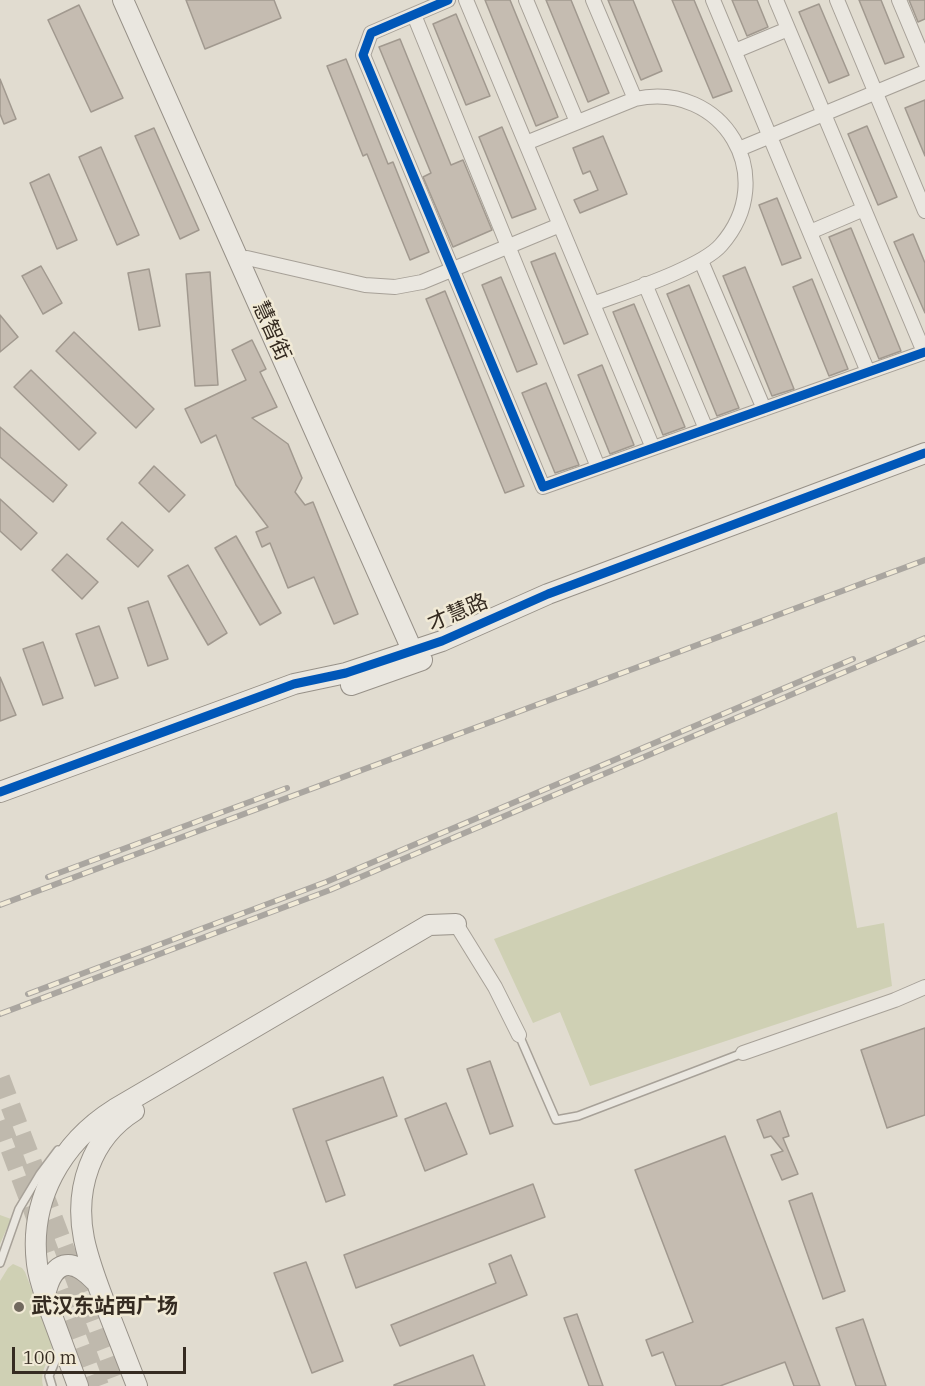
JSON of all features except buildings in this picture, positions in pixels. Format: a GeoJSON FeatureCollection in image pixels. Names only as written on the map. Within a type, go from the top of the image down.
{"type":"FeatureCollection","features":[{"type":"Feature","properties":{"kind":"street","name":"慧智街"},"geometry":{"type":"LineString","coordinates":[[123,0],[419,655]]}},
{"type":"Feature","properties":{"kind":"street","name":"慧智街"},"geometry":{"type":"LineString","coordinates":[[131,0],[247,258],[419,655]]}},
{"type":"Feature","properties":{"kind":"street"},"geometry":{"type":"LineString","coordinates":[[448,0],[371,33],[363,55],[543,486],[925,352],[776,0]]}},
{"type":"Feature","properties":{"kind":"street"},"geometry":{"type":"LineString","coordinates":[[466,0],[653,448]]}},
{"type":"Feature","properties":{"kind":"street"},"geometry":{"type":"LineString","coordinates":[[526,0],[577,122]]}},
{"type":"Feature","properties":{"kind":"street"},"geometry":{"type":"LineString","coordinates":[[594,0],[635,99]]}},
{"type":"Feature","properties":{"kind":"street"},"geometry":{"type":"LineString","coordinates":[[713,0],[868,372]]}},
{"type":"Feature","properties":{"kind":"street"},"geometry":{"type":"LineString","coordinates":[[837,0],[925,211]]}},
{"type":"Feature","properties":{"kind":"street"},"geometry":{"type":"LineString","coordinates":[[899,0],[925,62]]}},
{"type":"Feature","properties":{"kind":"street"},"geometry":{"type":"LineString","coordinates":[[414,15],[598,467]]}},
{"type":"Feature","properties":{"kind":"street"},"geometry":{"type":"LineString","coordinates":[[735,51],[789,29]]}},
{"type":"Feature","properties":{"kind":"street"},"geometry":{"type":"LineString","coordinates":[[739,150],[925,72]]}},
{"type":"Feature","properties":{"kind":"street"},"geometry":{"type":"LineString","coordinates":[[526,143],[635,99],[664,96],[699,107],[726,128],[744,162],[746,196],[741,214],[713,254],[701,261],[593,304]]}},
{"type":"Feature","properties":{"kind":"street"},"geometry":{"type":"LineString","coordinates":[[810,232],[864,209]]}},
{"type":"Feature","properties":{"kind":"street"},"geometry":{"type":"LineString","coordinates":[[247,258],[350,282],[381,287],[410,285],[560,225]]}},
{"type":"Feature","properties":{"kind":"street"},"geometry":{"type":"LineString","coordinates":[[701,261],[764,409]]}},
{"type":"Feature","properties":{"kind":"street"},"geometry":{"type":"LineString","coordinates":[[645,284],[706,429]]}},
{"type":"Feature","properties":{"kind":"street","name":"才慧路"},"geometry":{"type":"LineString","coordinates":[[0,792],[294,684],[419,655],[442,640],[548,594],[925,453]]}},
{"type":"Feature","properties":{"kind":"street","name":"才慧路"},"geometry":{"type":"LineString","coordinates":[[0,803],[292,698],[349,686],[419,655],[925,466]]}},
{"type":"Feature","properties":{"kind":"street"},"geometry":{"type":"LineString","coordinates":[[456,924],[495,987],[519,1035]]}},
{"type":"Feature","properties":{"kind":"street"},"geometry":{"type":"LineString","coordinates":[[78,1386],[45,1295],[37,1265],[36,1247],[42,1203],[56,1167],[95,1121],[429,925],[456,924]]}},
{"type":"Feature","properties":{"kind":"street"},"geometry":{"type":"LineString","coordinates":[[136,1386],[97,1283],[83,1237],[82,1196],[85,1177],[99,1144],[115,1124],[163,1094],[456,924]]}},
{"type":"Feature","properties":{"kind":"street"},"geometry":{"type":"LineString","coordinates":[[743,1053],[895,1000],[925,987]]}},
{"type":"Feature","properties":{"kind":"street"},"geometry":{"type":"LineString","coordinates":[[45,1295],[49,1280],[61,1266],[73,1265],[83,1268],[97,1283]]}},
{"type":"Feature","properties":{"kind":"lane"},"geometry":{"type":"LineString","coordinates":[[519,1035],[556,1120],[578,1116],[743,1053]]}},
{"type":"Feature","properties":{"kind":"lane"},"geometry":{"type":"LineString","coordinates":[[0,1263],[19,1209],[40,1174],[66,1142],[95,1121]]}},
{"type":"Feature","properties":{"kind":"lane"},"geometry":{"type":"LineString","coordinates":[[52,1386],[49,1376],[54,1360],[63,1345]]}},
{"type":"Feature","properties":{"kind":"green space"},"geometry":{"type":"Polygon","coordinates":[[[837,812],[857,928],[884,923],[892,986],[590,1086],[560,1012],[533,1023],[494,939],[837,812]]]}},
{"type":"Feature","properties":{"kind":"green space"},"geometry":{"type":"Polygon","coordinates":[[[0,1215],[11,1219],[0,1244],[0,1215]]]}},
{"type":"Feature","properties":{"kind":"green space","name":"武汉东站西广场"},"geometry":{"type":"Polygon","coordinates":[[[13,1264],[25,1272],[52,1342],[44,1368],[43,1386],[0,1386],[0,1281],[13,1264]]]}},
{"type":"Feature","properties":{"kind":"tunnel"},"geometry":{"type":"LineString","coordinates":[[0,1078],[116,1386]]}},
{"type":"Feature","properties":{"kind":"tunnel"},"geometry":{"type":"LineString","coordinates":[[0,1121],[99,1386]]}},
{"type":"Feature","properties":{"kind":"railway"},"geometry":{"type":"LineString","coordinates":[[0,905],[925,560]]}},
{"type":"Feature","properties":{"kind":"railway"},"geometry":{"type":"LineString","coordinates":[[0,1014],[330,890],[925,638]]}},
{"type":"Feature","properties":{"kind":"railway"},"geometry":{"type":"LineString","coordinates":[[28,994],[326,882],[853,659]]}},
{"type":"Feature","properties":{"kind":"railway"},"geometry":{"type":"LineString","coordinates":[[48,877],[287,788]]}},
{"type":"Feature","properties":{"kind":"cycle path"},"geometry":{"type":"LineString","coordinates":[[448,0],[371,33],[363,55],[543,487],[925,352]]}},
{"type":"Feature","properties":{"kind":"cycle path"},"geometry":{"type":"LineString","coordinates":[[0,792],[294,684],[346,673],[442,641],[548,594],[925,453]]}},
{"type":"Feature","properties":{"kind":"place","name":"武汉东站西广场"},"geometry":{"type":"Point","coordinates":[19,1307]}}]}
